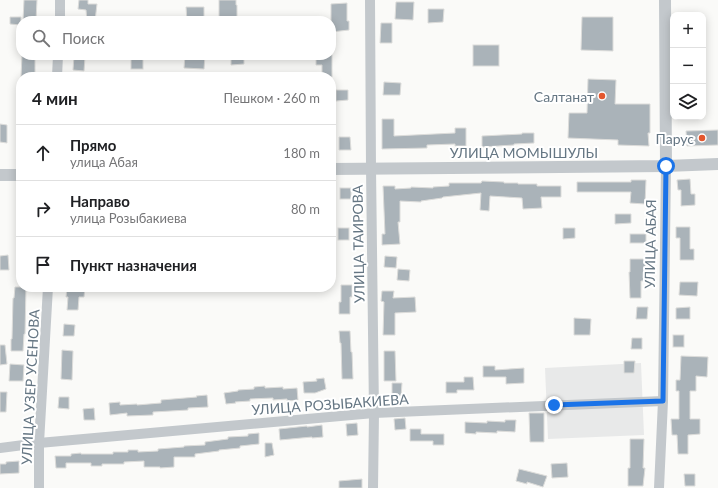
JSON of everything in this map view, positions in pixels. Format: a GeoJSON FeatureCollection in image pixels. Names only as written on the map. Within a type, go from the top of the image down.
{"type":"FeatureCollection","features":[{"type":"Feature","properties":{"kind":"street"},"geometry":{"type":"LineString","coordinates":[[60,0],[60,16]]}},
{"type":"Feature","properties":{"kind":"street","name":"УЛИЦА ТАИРОВА"},"geometry":{"type":"LineString","coordinates":[[370,0],[374,413],[373,488]]}},
{"type":"Feature","properties":{"kind":"street","name":"УЛИЦА АБАЯ"},"geometry":{"type":"LineString","coordinates":[[659,488],[663,401],[666,166],[665,0]]}},
{"type":"Feature","properties":{"kind":"street"},"geometry":{"type":"LineString","coordinates":[[57,72],[58,60]]}},
{"type":"Feature","properties":{"kind":"street","name":"УЛИЦА МОМЫШУЛЫ"},"geometry":{"type":"LineString","coordinates":[[336,169],[666,166],[718,164]]}},
{"type":"Feature","properties":{"kind":"street"},"geometry":{"type":"LineString","coordinates":[[0,175],[16,175]]}},
{"type":"Feature","properties":{"kind":"street","name":"УЛИЦА УЗЕР УСЕНОВА"},"geometry":{"type":"LineString","coordinates":[[40,488],[40,443],[48,292]]}},
{"type":"Feature","properties":{"kind":"street","name":"УЛИЦА РОЗЫБАКИЕВА"},"geometry":{"type":"LineString","coordinates":[[0,448],[40,443],[374,413],[663,401]]}},
{"type":"Feature","properties":{"kind":"shaded area"},"geometry":{"type":"Polygon","coordinates":[[[641,363],[644,435],[548,439],[545,368],[641,363]]]}},
{"type":"Feature","properties":{"kind":"building"},"geometry":{"type":"Polygon","coordinates":[[[24,0],[37,0],[36,16],[23,16],[24,0]]]}},
{"type":"Feature","properties":{"kind":"building"},"geometry":{"type":"Polygon","coordinates":[[[79,0],[88,0],[88,4],[97,4],[96,16],[87,16],[86,10],[78,9],[79,0]]]}},
{"type":"Feature","properties":{"kind":"building"},"geometry":{"type":"Polygon","coordinates":[[[219,0],[236,0],[237,16],[219,16],[219,0]]]}},
{"type":"Feature","properties":{"kind":"building"},"geometry":{"type":"Polygon","coordinates":[[[396,2],[414,2],[413,20],[395,19],[396,2]]]}},
{"type":"Feature","properties":{"kind":"building"},"geometry":{"type":"Polygon","coordinates":[[[347,3],[347,21],[349,21],[349,30],[336,31],[336,16],[331,16],[331,4],[347,3]]]}},
{"type":"Feature","properties":{"kind":"building"},"geometry":{"type":"Polygon","coordinates":[[[186,7],[204,7],[204,16],[187,16],[186,7]]]}},
{"type":"Feature","properties":{"kind":"building"},"geometry":{"type":"Polygon","coordinates":[[[428,9],[444,9],[443,22],[428,23],[428,9]]]}},
{"type":"Feature","properties":{"kind":"building"},"geometry":{"type":"Polygon","coordinates":[[[10,17],[16,17],[16,25],[10,24],[10,17]]]}},
{"type":"Feature","properties":{"kind":"building"},"geometry":{"type":"Polygon","coordinates":[[[582,17],[613,17],[613,51],[581,50],[582,17]]]}},
{"type":"Feature","properties":{"kind":"building"},"geometry":{"type":"Polygon","coordinates":[[[381,23],[392,23],[392,43],[380,43],[381,23]]]}},
{"type":"Feature","properties":{"kind":"building"},"geometry":{"type":"Polygon","coordinates":[[[473,45],[499,45],[499,66],[473,66],[473,45]]]}},
{"type":"Feature","properties":{"kind":"building"},"geometry":{"type":"Polygon","coordinates":[[[22,60],[35,60],[35,72],[21,72],[22,60]]]}},
{"type":"Feature","properties":{"kind":"building"},"geometry":{"type":"Polygon","coordinates":[[[74,60],[85,60],[84,71],[73,70],[74,60]]]}},
{"type":"Feature","properties":{"kind":"building"},"geometry":{"type":"Polygon","coordinates":[[[131,60],[143,60],[143,69],[131,69],[131,60]]]}},
{"type":"Feature","properties":{"kind":"building"},"geometry":{"type":"Polygon","coordinates":[[[185,60],[205,60],[204,69],[184,68],[185,60]]]}},
{"type":"Feature","properties":{"kind":"building"},"geometry":{"type":"Polygon","coordinates":[[[231,60],[244,60],[244,64],[231,65],[231,60]]]}},
{"type":"Feature","properties":{"kind":"building"},"geometry":{"type":"Polygon","coordinates":[[[316,60],[332,60],[332,72],[322,72],[322,65],[316,65],[316,60]]]}},
{"type":"Feature","properties":{"kind":"building"},"geometry":{"type":"Polygon","coordinates":[[[588,79],[616,80],[615,104],[650,104],[650,133],[648,133],[649,146],[618,145],[618,140],[568,138],[569,113],[587,113],[588,79]]]}},
{"type":"Feature","properties":{"kind":"building"},"geometry":{"type":"Polygon","coordinates":[[[384,82],[401,83],[400,95],[383,95],[384,82]]]}},
{"type":"Feature","properties":{"kind":"building"},"geometry":{"type":"Polygon","coordinates":[[[336,90],[348,90],[348,100],[336,101],[336,90]]]}},
{"type":"Feature","properties":{"kind":"building"},"geometry":{"type":"Polygon","coordinates":[[[382,119],[394,119],[394,136],[455,133],[455,128],[466,128],[466,146],[455,146],[455,144],[427,145],[427,148],[382,149],[382,119]]]}},
{"type":"Feature","properties":{"kind":"building"},"geometry":{"type":"Polygon","coordinates":[[[0,124],[7,125],[7,143],[0,142],[0,124]]]}},
{"type":"Feature","properties":{"kind":"building","name":"Парус"},"geometry":{"type":"Polygon","coordinates":[[[718,130],[718,145],[687,146],[686,131],[718,130]]]}},
{"type":"Feature","properties":{"kind":"building"},"geometry":{"type":"Polygon","coordinates":[[[534,133],[534,143],[482,147],[482,136],[534,133]]]}},
{"type":"Feature","properties":{"kind":"building"},"geometry":{"type":"Polygon","coordinates":[[[339,137],[350,137],[351,150],[339,150],[339,137]]]}},
{"type":"Feature","properties":{"kind":"building"},"geometry":{"type":"Polygon","coordinates":[[[690,179],[691,194],[695,194],[695,205],[681,206],[681,190],[678,190],[677,180],[690,179]]]}},
{"type":"Feature","properties":{"kind":"building"},"geometry":{"type":"Polygon","coordinates":[[[631,180],[646,180],[645,204],[630,203],[631,192],[577,192],[577,182],[631,182],[631,180]]]}},
{"type":"Feature","properties":{"kind":"building"},"geometry":{"type":"Polygon","coordinates":[[[482,181],[537,184],[537,186],[561,186],[561,197],[541,197],[542,208],[523,209],[522,198],[490,196],[489,211],[480,210],[481,193],[443,197],[421,202],[400,201],[400,222],[398,222],[400,244],[382,245],[382,234],[385,234],[383,186],[395,186],[395,189],[411,187],[433,188],[449,186],[449,183],[481,183],[482,181]]]}},
{"type":"Feature","properties":{"kind":"building"},"geometry":{"type":"Polygon","coordinates":[[[340,188],[351,188],[351,199],[340,199],[340,188]]]}},
{"type":"Feature","properties":{"kind":"building"},"geometry":{"type":"Polygon","coordinates":[[[615,214],[631,214],[631,223],[615,224],[615,214]]]}},
{"type":"Feature","properties":{"kind":"building"},"geometry":{"type":"Polygon","coordinates":[[[676,227],[690,227],[690,249],[694,249],[694,260],[680,260],[680,238],[676,238],[676,227]]]}},
{"type":"Feature","properties":{"kind":"building"},"geometry":{"type":"Polygon","coordinates":[[[338,228],[349,228],[349,240],[338,240],[338,228]]]}},
{"type":"Feature","properties":{"kind":"building"},"geometry":{"type":"Polygon","coordinates":[[[563,228],[575,228],[575,238],[563,239],[563,228]]]}},
{"type":"Feature","properties":{"kind":"building"},"geometry":{"type":"Polygon","coordinates":[[[630,234],[646,234],[646,243],[630,243],[630,234]]]}},
{"type":"Feature","properties":{"kind":"building"},"geometry":{"type":"Polygon","coordinates":[[[8,255],[9,270],[0,270],[0,256],[8,255]]]}},
{"type":"Feature","properties":{"kind":"building"},"geometry":{"type":"Polygon","coordinates":[[[385,256],[397,257],[396,268],[384,267],[385,256]]]}},
{"type":"Feature","properties":{"kind":"building"},"geometry":{"type":"Polygon","coordinates":[[[630,259],[646,259],[645,281],[641,281],[641,298],[630,298],[630,259]]]}},
{"type":"Feature","properties":{"kind":"building"},"geometry":{"type":"Polygon","coordinates":[[[398,269],[410,270],[409,281],[397,280],[398,269]]]}},
{"type":"Feature","properties":{"kind":"building"},"geometry":{"type":"Polygon","coordinates":[[[680,282],[698,282],[697,296],[679,295],[680,282]]]}},
{"type":"Feature","properties":{"kind":"building"},"geometry":{"type":"Polygon","coordinates":[[[341,285],[352,285],[350,314],[339,314],[341,285]]]}},
{"type":"Feature","properties":{"kind":"building"},"geometry":{"type":"Polygon","coordinates":[[[15,287],[16,292],[26,292],[23,351],[11,351],[15,287]]]}},
{"type":"Feature","properties":{"kind":"building"},"geometry":{"type":"Polygon","coordinates":[[[382,291],[394,291],[393,298],[415,297],[416,312],[395,313],[395,335],[383,335],[384,302],[381,301],[382,291]]]}},
{"type":"Feature","properties":{"kind":"building"},"geometry":{"type":"Polygon","coordinates":[[[66,292],[84,292],[84,297],[79,297],[78,310],[67,310],[68,297],[66,297],[66,292]]]}},
{"type":"Feature","properties":{"kind":"building"},"geometry":{"type":"Polygon","coordinates":[[[637,307],[648,307],[647,319],[636,319],[637,307]]]}},
{"type":"Feature","properties":{"kind":"building"},"geometry":{"type":"Polygon","coordinates":[[[690,307],[690,319],[676,319],[676,308],[690,307]]]}},
{"type":"Feature","properties":{"kind":"building"},"geometry":{"type":"Polygon","coordinates":[[[574,318],[591,319],[590,335],[574,335],[574,318]]]}},
{"type":"Feature","properties":{"kind":"building"},"geometry":{"type":"Polygon","coordinates":[[[64,324],[75,325],[74,336],[63,336],[64,324]]]}},
{"type":"Feature","properties":{"kind":"building"},"geometry":{"type":"Polygon","coordinates":[[[339,331],[350,331],[353,379],[342,379],[341,343],[339,331]]]}},
{"type":"Feature","properties":{"kind":"building"},"geometry":{"type":"Polygon","coordinates":[[[673,335],[684,335],[684,347],[673,347],[673,335]]]}},
{"type":"Feature","properties":{"kind":"building"},"geometry":{"type":"Polygon","coordinates":[[[632,338],[642,338],[642,349],[631,349],[632,338]]]}},
{"type":"Feature","properties":{"kind":"building"},"geometry":{"type":"Polygon","coordinates":[[[0,345],[5,345],[7,364],[0,365],[0,345]]]}},
{"type":"Feature","properties":{"kind":"building"},"geometry":{"type":"Polygon","coordinates":[[[62,350],[73,351],[72,380],[61,379],[62,350]]]}},
{"type":"Feature","properties":{"kind":"building"},"geometry":{"type":"Polygon","coordinates":[[[384,351],[395,351],[396,381],[384,381],[384,351]]]}},
{"type":"Feature","properties":{"kind":"building"},"geometry":{"type":"Polygon","coordinates":[[[681,356],[708,357],[707,377],[696,376],[696,391],[690,391],[690,419],[700,419],[700,434],[688,435],[688,454],[678,454],[677,435],[672,435],[671,419],[679,419],[679,391],[676,391],[676,380],[680,380],[681,356]]]}},
{"type":"Feature","properties":{"kind":"building"},"geometry":{"type":"Polygon","coordinates":[[[624,361],[635,361],[634,373],[624,373],[624,361]]]}},
{"type":"Feature","properties":{"kind":"building"},"geometry":{"type":"Polygon","coordinates":[[[10,364],[24,365],[23,381],[9,381],[10,364]]]}},
{"type":"Feature","properties":{"kind":"building"},"geometry":{"type":"Polygon","coordinates":[[[483,366],[495,366],[495,370],[524,368],[524,383],[506,384],[506,377],[483,377],[483,366]]]}},
{"type":"Feature","properties":{"kind":"building"},"geometry":{"type":"Polygon","coordinates":[[[464,377],[473,377],[474,390],[457,390],[457,393],[446,393],[446,382],[464,382],[464,377]]]}},
{"type":"Feature","properties":{"kind":"building"},"geometry":{"type":"Polygon","coordinates":[[[324,378],[326,389],[315,393],[304,393],[303,382],[317,381],[316,379],[324,378]]]}},
{"type":"Feature","properties":{"kind":"building"},"geometry":{"type":"Polygon","coordinates":[[[392,383],[402,383],[401,397],[392,396],[392,383]]]}},
{"type":"Feature","properties":{"kind":"building"},"geometry":{"type":"Polygon","coordinates":[[[265,386],[265,388],[297,388],[298,400],[273,400],[273,398],[250,399],[250,401],[226,404],[224,393],[265,386]]]}},
{"type":"Feature","properties":{"kind":"building"},"geometry":{"type":"Polygon","coordinates":[[[0,392],[7,392],[6,412],[0,412],[0,392]]]}},
{"type":"Feature","properties":{"kind":"building"},"geometry":{"type":"Polygon","coordinates":[[[207,395],[208,407],[153,412],[153,415],[127,416],[127,413],[110,415],[109,403],[120,402],[120,405],[137,405],[161,403],[161,400],[207,395]]]}},
{"type":"Feature","properties":{"kind":"building"},"geometry":{"type":"Polygon","coordinates":[[[59,397],[69,397],[69,409],[58,408],[59,397]]]}},
{"type":"Feature","properties":{"kind":"building"},"geometry":{"type":"Polygon","coordinates":[[[94,408],[95,420],[84,420],[83,409],[94,408]]]}},
{"type":"Feature","properties":{"kind":"building"},"geometry":{"type":"Polygon","coordinates":[[[529,413],[544,413],[544,442],[530,442],[529,413]]]}},
{"type":"Feature","properties":{"kind":"building"},"geometry":{"type":"Polygon","coordinates":[[[405,418],[406,429],[395,430],[394,419],[405,418]]]}},
{"type":"Feature","properties":{"kind":"building"},"geometry":{"type":"Polygon","coordinates":[[[505,420],[516,420],[515,432],[497,431],[497,433],[465,433],[465,422],[487,423],[487,421],[505,422],[505,420]]]}},
{"type":"Feature","properties":{"kind":"building"},"geometry":{"type":"Polygon","coordinates":[[[357,423],[358,435],[347,436],[346,424],[357,423]]]}},
{"type":"Feature","properties":{"kind":"building"},"geometry":{"type":"Polygon","coordinates":[[[322,425],[323,437],[280,440],[279,429],[322,425]]]}},
{"type":"Feature","properties":{"kind":"building"},"geometry":{"type":"Polygon","coordinates":[[[410,429],[421,429],[421,434],[444,434],[444,445],[433,445],[433,441],[410,441],[410,429]]]}},
{"type":"Feature","properties":{"kind":"building"},"geometry":{"type":"Polygon","coordinates":[[[259,433],[259,444],[195,454],[195,457],[174,457],[174,467],[144,467],[144,461],[124,462],[124,464],[102,464],[102,466],[91,466],[91,463],[66,463],[66,468],[56,468],[55,456],[71,456],[71,454],[81,453],[113,454],[113,452],[128,452],[128,450],[138,450],[138,452],[158,451],[158,449],[205,445],[205,442],[259,433]]]}},
{"type":"Feature","properties":{"kind":"building"},"geometry":{"type":"Polygon","coordinates":[[[630,439],[644,439],[643,468],[645,468],[643,486],[628,486],[628,468],[630,468],[630,439]]]}},
{"type":"Feature","properties":{"kind":"building"},"geometry":{"type":"Polygon","coordinates":[[[265,443],[272,443],[274,455],[265,457],[265,443]]]}},
{"type":"Feature","properties":{"kind":"building"},"geometry":{"type":"Polygon","coordinates":[[[19,461],[19,473],[0,474],[0,464],[19,461]]]}},
{"type":"Feature","properties":{"kind":"building"},"geometry":{"type":"Polygon","coordinates":[[[567,463],[568,477],[552,478],[551,464],[567,463]]]}},
{"type":"Feature","properties":{"kind":"building"},"geometry":{"type":"Polygon","coordinates":[[[519,469],[547,476],[543,487],[527,482],[527,484],[516,481],[519,469]]]}},
{"type":"Feature","properties":{"kind":"building"},"geometry":{"type":"Polygon","coordinates":[[[684,474],[695,474],[695,486],[685,486],[684,474]]]}},
{"type":"Feature","properties":{"kind":"building"},"geometry":{"type":"Polygon","coordinates":[[[362,479],[362,488],[339,488],[339,481],[362,479]]]}},
{"type":"Feature","properties":{"kind":"place","name":"Салтанат"},"geometry":{"type":"Point","coordinates":[602,96]}},
{"type":"Feature","properties":{"kind":"place","name":"Парус"},"geometry":{"type":"Point","coordinates":[702,138]}},
{"type":"Feature","properties":{"kind":"route"},"geometry":{"type":"LineString","coordinates":[[554,405],[663,401],[666,166]]}}]}
